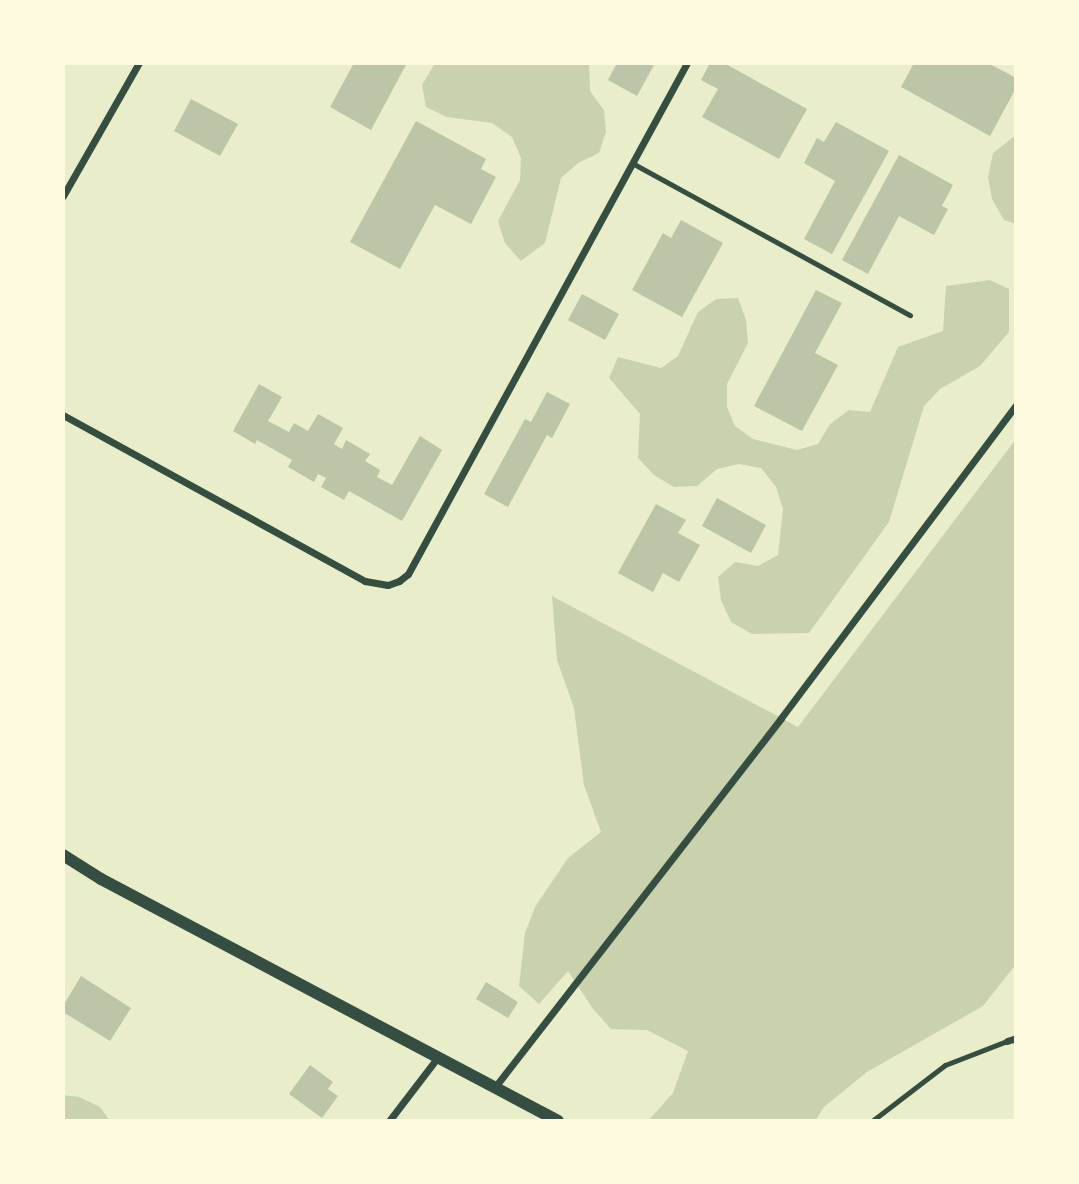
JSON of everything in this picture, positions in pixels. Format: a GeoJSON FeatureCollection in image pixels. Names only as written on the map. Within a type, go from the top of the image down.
{"type":"FeatureCollection","features":[{"type":"Feature","properties":{"kind":"street"},"geometry":{"type":"LineString","coordinates":[[63,196],[139,63]]}},
{"type":"Feature","properties":{"kind":"street"},"geometry":{"type":"LineString","coordinates":[[63,415],[365,581],[388,585],[399,581],[408,574],[687,63]]}},
{"type":"Feature","properties":{"kind":"street"},"geometry":{"type":"LineString","coordinates":[[495,1087],[781,718],[1016,405]]}},
{"type":"Feature","properties":{"kind":"street"},"geometry":{"type":"LineString","coordinates":[[63,855],[101,879],[558,1121]]}},
{"type":"Feature","properties":{"kind":"street"},"geometry":{"type":"LineString","coordinates":[[1007,1041],[1016,1038]]}},
{"type":"Feature","properties":{"kind":"street"},"geometry":{"type":"LineString","coordinates":[[388,1121],[439,1056]]}},
{"type":"Feature","properties":{"kind":"lane"},"geometry":{"type":"LineString","coordinates":[[632,163],[910,315]]}},
{"type":"Feature","properties":{"kind":"lane"},"geometry":{"type":"LineString","coordinates":[[872,1121],[945,1065],[1007,1041]]}},
{"type":"Feature","properties":{"kind":"green space"},"geometry":{"type":"Polygon","coordinates":[[[435,63],[589,63],[590,91],[604,110],[606,132],[599,153],[578,163],[561,178],[545,243],[521,261],[505,243],[498,221],[520,180],[521,158],[512,137],[492,123],[447,117],[426,107],[422,85],[435,63]]]}},
{"type":"Feature","properties":{"kind":"green space"},"geometry":{"type":"Polygon","coordinates":[[[1016,135],[1016,224],[1004,220],[992,199],[988,177],[993,153],[1016,135]]]}},
{"type":"Feature","properties":{"kind":"green space"},"geometry":{"type":"Polygon","coordinates":[[[990,280],[1009,289],[1009,332],[980,366],[940,389],[924,406],[889,522],[809,633],[752,634],[731,622],[721,600],[718,577],[735,562],[758,566],[778,555],[783,509],[776,487],[761,468],[739,464],[717,469],[697,486],[674,487],[654,475],[638,458],[640,414],[609,378],[618,357],[661,368],[678,356],[698,312],[716,299],[738,298],[746,320],[748,343],[727,384],[727,407],[735,426],[753,439],[797,450],[818,444],[830,424],[849,410],[870,412],[898,347],[943,331],[946,286],[990,280]]]}},
{"type":"Feature","properties":{"kind":"green space"},"geometry":{"type":"Polygon","coordinates":[[[1016,439],[1016,964],[983,1006],[867,1072],[824,1107],[815,1121],[648,1121],[673,1093],[688,1051],[647,1030],[611,1029],[593,1009],[568,971],[539,1004],[519,986],[525,933],[535,907],[568,858],[601,832],[584,785],[574,708],[557,660],[552,596],[798,727],[1016,439]]]}},
{"type":"Feature","properties":{"kind":"green space"},"geometry":{"type":"Polygon","coordinates":[[[63,1095],[79,1097],[100,1107],[110,1121],[63,1121],[63,1095]]]}},
{"type":"Feature","properties":{"kind":"building"},"geometry":{"type":"Polygon","coordinates":[[[354,63],[407,63],[371,130],[330,107],[354,63]]]}},
{"type":"Feature","properties":{"kind":"building"},"geometry":{"type":"Polygon","coordinates":[[[617,63],[655,63],[637,96],[608,80],[617,63]]]}},
{"type":"Feature","properties":{"kind":"building"},"geometry":{"type":"Polygon","coordinates":[[[710,63],[724,63],[807,109],[779,159],[702,117],[718,89],[701,80],[710,63]]]}},
{"type":"Feature","properties":{"kind":"building"},"geometry":{"type":"Polygon","coordinates":[[[914,63],[988,63],[1016,78],[1016,88],[990,136],[901,87],[914,63]]]}},
{"type":"Feature","properties":{"kind":"building"},"geometry":{"type":"Polygon","coordinates":[[[191,99],[238,124],[220,156],[174,131],[191,99]]]}},
{"type":"Feature","properties":{"kind":"building"},"geometry":{"type":"Polygon","coordinates":[[[416,121],[486,159],[481,169],[496,177],[471,224],[435,205],[400,269],[350,242],[416,121]]]}},
{"type":"Feature","properties":{"kind":"building"},"geometry":{"type":"Polygon","coordinates":[[[836,122],[889,151],[832,254],[804,239],[835,181],[804,163],[817,138],[824,142],[836,122]]]}},
{"type":"Feature","properties":{"kind":"building"},"geometry":{"type":"Polygon","coordinates":[[[899,155],[953,185],[942,206],[948,209],[934,235],[899,216],[868,274],[842,260],[899,155]]]}},
{"type":"Feature","properties":{"kind":"building"},"geometry":{"type":"Polygon","coordinates":[[[681,220],[723,243],[682,317],[632,290],[663,233],[671,238],[681,220]]]}},
{"type":"Feature","properties":{"kind":"building"},"geometry":{"type":"Polygon","coordinates":[[[816,290],[842,303],[815,353],[838,365],[802,431],[754,406],[816,290]]]}},
{"type":"Feature","properties":{"kind":"building"},"geometry":{"type":"Polygon","coordinates":[[[582,294],[619,314],[605,340],[568,320],[582,294]]]}},
{"type":"Feature","properties":{"kind":"building"},"geometry":{"type":"Polygon","coordinates":[[[259,384],[282,397],[268,421],[289,432],[294,423],[308,431],[318,414],[343,428],[334,444],[342,449],[346,440],[370,454],[365,461],[380,470],[377,477],[392,485],[420,436],[442,450],[402,521],[349,491],[344,500],[321,487],[326,478],[318,474],[314,482],[288,467],[292,460],[257,440],[255,444],[233,431],[259,384]]]}},
{"type":"Feature","properties":{"kind":"building"},"geometry":{"type":"Polygon","coordinates":[[[547,392],[570,404],[552,438],[547,435],[508,507],[484,494],[525,419],[531,422],[547,392]]]}},
{"type":"Feature","properties":{"kind":"building"},"geometry":{"type":"Polygon","coordinates":[[[717,498],[766,525],[751,553],[702,526],[717,498]]]}},
{"type":"Feature","properties":{"kind":"building"},"geometry":{"type":"Polygon","coordinates":[[[656,504],[686,520],[678,533],[700,545],[679,582],[663,573],[653,592],[618,573],[656,504]]]}},
{"type":"Feature","properties":{"kind":"building"},"geometry":{"type":"Polygon","coordinates":[[[81,976],[131,1008],[110,1041],[63,1012],[63,1006],[81,976]]]}},
{"type":"Feature","properties":{"kind":"building"},"geometry":{"type":"Polygon","coordinates":[[[486,982],[518,1002],[508,1018],[476,999],[486,982]]]}},
{"type":"Feature","properties":{"kind":"building"},"geometry":{"type":"Polygon","coordinates":[[[310,1065],[333,1082],[328,1089],[338,1096],[322,1118],[289,1094],[310,1065]]]}}]}
